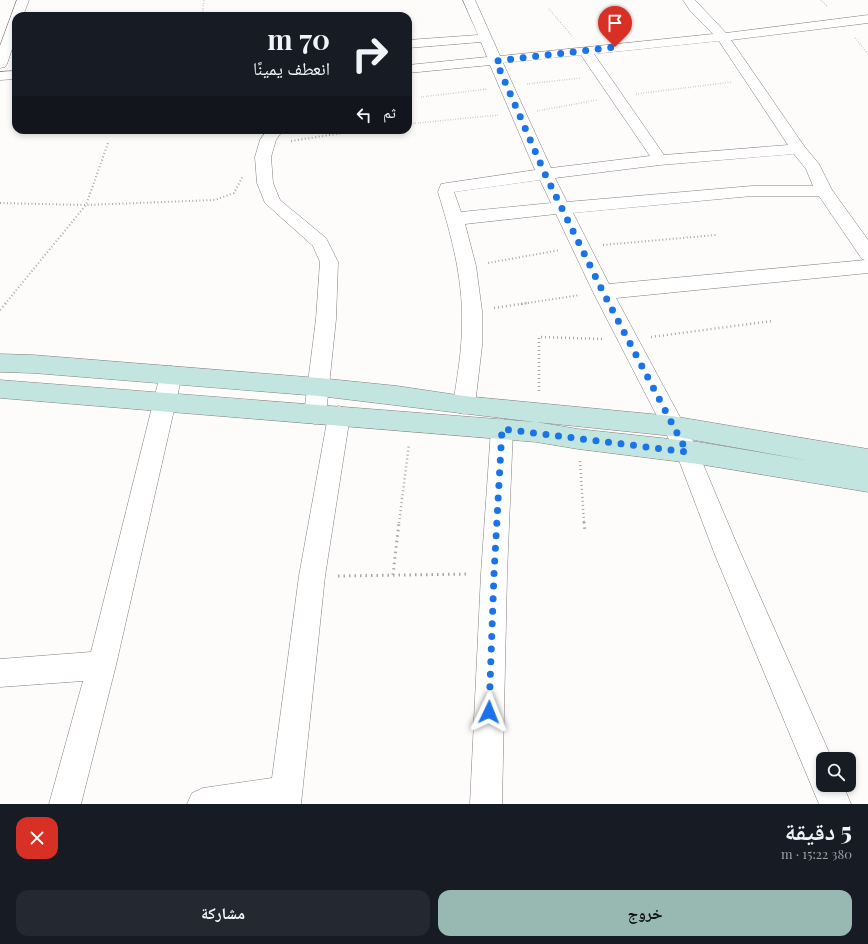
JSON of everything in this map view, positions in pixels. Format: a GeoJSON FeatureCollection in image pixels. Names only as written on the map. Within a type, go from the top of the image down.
{"type":"FeatureCollection","features":[{"type":"Feature","properties":{"kind":"main road"},"geometry":{"type":"LineString","coordinates":[[0,363],[171,375],[397,395],[464,405],[672,426],[868,460]]}},
{"type":"Feature","properties":{"kind":"main road"},"geometry":{"type":"LineString","coordinates":[[0,389],[164,403],[216,405],[502,429],[578,440],[687,452],[868,480]]}},
{"type":"Feature","properties":{"kind":"street"},"geometry":{"type":"LineString","coordinates":[[18,12],[23,0]]}},
{"type":"Feature","properties":{"kind":"street"},"geometry":{"type":"LineString","coordinates":[[469,0],[487,38],[545,174],[603,292],[687,452],[728,555],[816,760]]}},
{"type":"Feature","properties":{"kind":"street"},"geometry":{"type":"LineString","coordinates":[[689,0],[695,9],[724,37],[798,149],[813,168],[824,192],[868,254]]}},
{"type":"Feature","properties":{"kind":"street"},"geometry":{"type":"LineString","coordinates":[[412,69],[724,37],[868,19]]}},
{"type":"Feature","properties":{"kind":"street"},"geometry":{"type":"LineString","coordinates":[[0,64],[12,30]]}},
{"type":"Feature","properties":{"kind":"street"},"geometry":{"type":"LineString","coordinates":[[412,44],[487,38]]}},
{"type":"Feature","properties":{"kind":"street"},"geometry":{"type":"LineString","coordinates":[[584,50],[618,97],[660,160]]}},
{"type":"Feature","properties":{"kind":"street"},"geometry":{"type":"LineString","coordinates":[[0,76],[12,75]]}},
{"type":"Feature","properties":{"kind":"street"},"geometry":{"type":"LineString","coordinates":[[272,134],[268,140],[263,157],[265,183],[273,203],[320,242],[329,262],[326,319],[315,414]]}},
{"type":"Feature","properties":{"kind":"street"},"geometry":{"type":"LineString","coordinates":[[464,405],[470,357],[472,311],[468,279],[455,219],[446,192],[448,188],[660,160],[798,149]]}},
{"type":"Feature","properties":{"kind":"street"},"geometry":{"type":"LineString","coordinates":[[455,219],[752,191],[824,192]]}},
{"type":"Feature","properties":{"kind":"street"},"geometry":{"type":"LineString","coordinates":[[603,292],[868,266]]}},
{"type":"Feature","properties":{"kind":"street"},"geometry":{"type":"LineString","coordinates":[[65,804],[102,665],[171,375]]}},
{"type":"Feature","properties":{"kind":"street"},"geometry":{"type":"LineString","coordinates":[[203,804],[285,798],[312,576],[339,416]]}},
{"type":"Feature","properties":{"kind":"street"},"geometry":{"type":"LineString","coordinates":[[486,804],[494,574],[502,429]]}},
{"type":"Feature","properties":{"kind":"street"},"geometry":{"type":"LineString","coordinates":[[0,673],[102,665]]}},
{"type":"Feature","properties":{"kind":"street"},"geometry":{"type":"LineString","coordinates":[[830,792],[835,804]]}},
{"type":"Feature","properties":{"kind":"path"},"geometry":{"type":"LineString","coordinates":[[202,12],[204,0]]}},
{"type":"Feature","properties":{"kind":"path"},"geometry":{"type":"LineString","coordinates":[[549,9],[584,50]]}},
{"type":"Feature","properties":{"kind":"path"},"geometry":{"type":"LineString","coordinates":[[618,97],[753,80]]}},
{"type":"Feature","properties":{"kind":"path"},"geometry":{"type":"LineString","coordinates":[[412,123],[419,122]]}},
{"type":"Feature","properties":{"kind":"path"},"geometry":{"type":"LineString","coordinates":[[0,203],[86,205],[215,200],[234,193],[247,168],[283,142],[338,134]]}},
{"type":"Feature","properties":{"kind":"path"},"geometry":{"type":"LineString","coordinates":[[0,310],[86,205],[108,143]]}},
{"type":"Feature","properties":{"kind":"path"},"geometry":{"type":"LineString","coordinates":[[472,311],[603,292]]}},
{"type":"Feature","properties":{"kind":"path"},"geometry":{"type":"LineString","coordinates":[[393,575],[411,422]]}},
{"type":"Feature","properties":{"kind":"path"},"geometry":{"type":"LineString","coordinates":[[578,440],[585,532]]}},
{"type":"Feature","properties":{"kind":"path"},"geometry":{"type":"LineString","coordinates":[[312,576],[494,574]]}},
{"type":"Feature","properties":{"kind":"route"},"geometry":{"type":"LineString","coordinates":[[489,712],[494,574],[502,429],[536,432],[578,440],[687,452],[672,426],[580,247],[545,174],[496,61],[615,47]]}}]}
